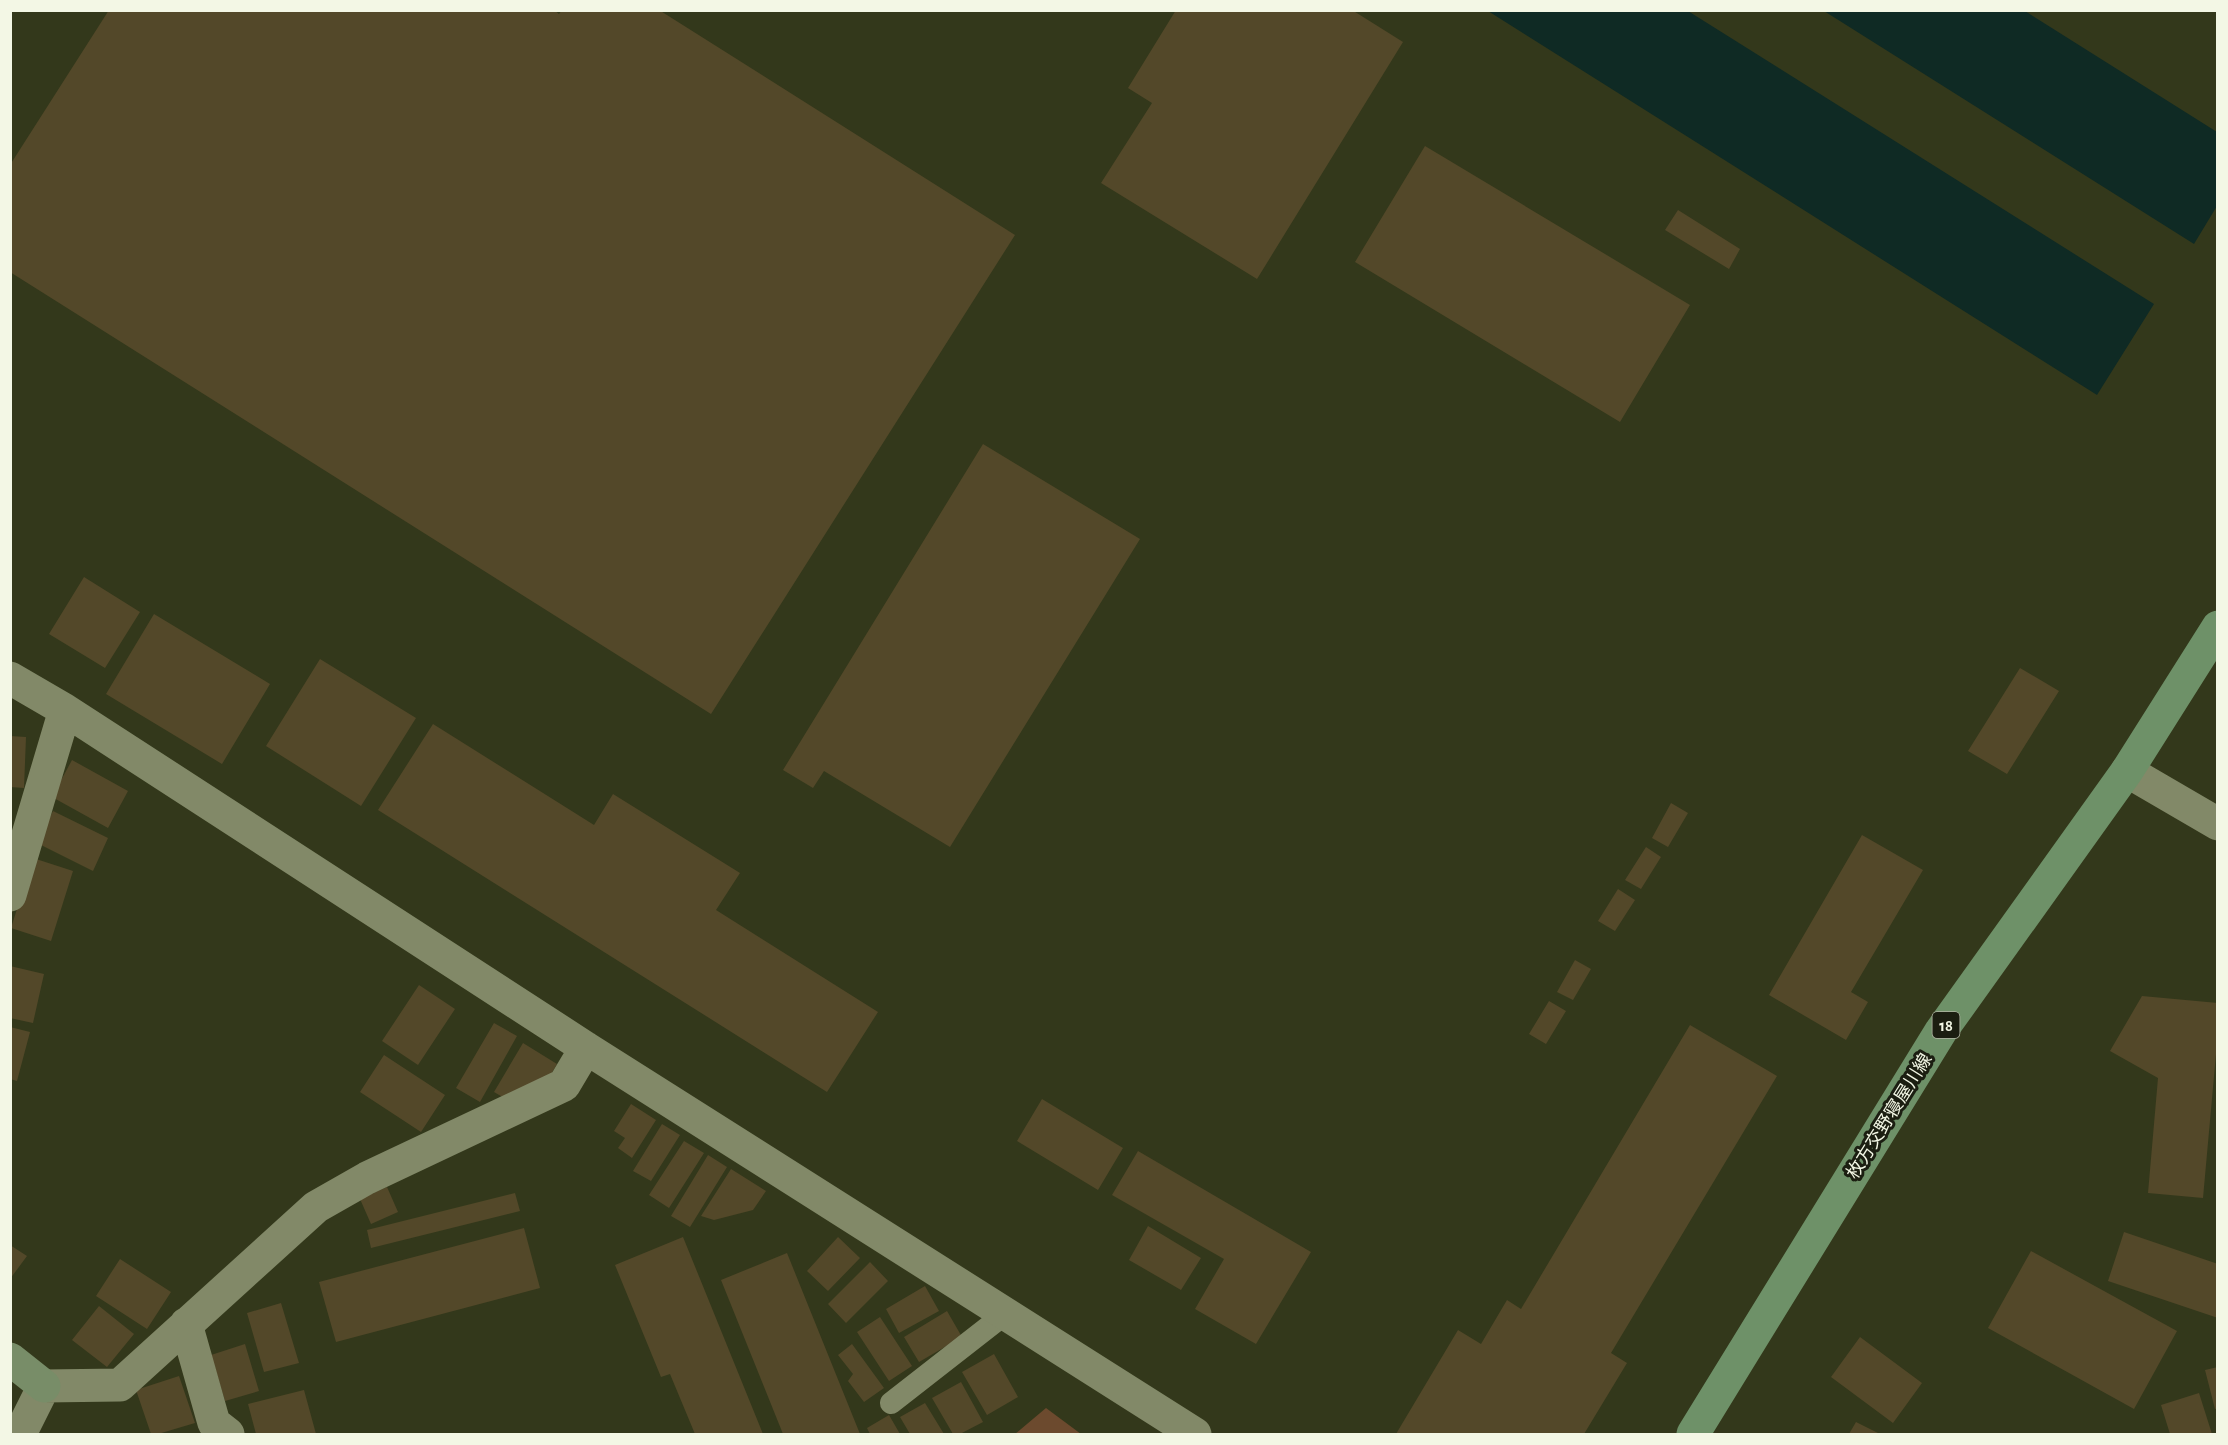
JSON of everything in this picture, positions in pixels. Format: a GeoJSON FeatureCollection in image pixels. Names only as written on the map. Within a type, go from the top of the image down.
{"type":"FeatureCollection","features":[{"type":"Feature","properties":{"kind":"main road","name":"枚方交野寝屋川線"},"geometry":{"type":"LineString","coordinates":[[1694,1434],[1941,1031],[2127,771],[2217,627]]}},
{"type":"Feature","properties":{"kind":"street"},"geometry":{"type":"LineString","coordinates":[[10,678],[65,710],[586,1048],[1195,1434]]}},
{"type":"Feature","properties":{"kind":"street"},"geometry":{"type":"LineString","coordinates":[[10,895],[22,817],[65,710]]}},
{"type":"Feature","properties":{"kind":"street"},"geometry":{"type":"LineString","coordinates":[[2127,771],[2217,824]]}},
{"type":"Feature","properties":{"kind":"street"},"geometry":{"type":"LineString","coordinates":[[10,1359],[44,1386],[120,1385],[316,1207],[367,1179],[564,1085],[586,1048]]}},
{"type":"Feature","properties":{"kind":"street"},"geometry":{"type":"LineString","coordinates":[[186,1324],[214,1423],[228,1434]]}},
{"type":"Feature","properties":{"kind":"street"},"geometry":{"type":"LineString","coordinates":[[20,1434],[44,1386]]}},
{"type":"Feature","properties":{"kind":"lane"},"geometry":{"type":"LineString","coordinates":[[891,1403],[1005,1314]]}},
{"type":"Feature","properties":{"kind":"shaded area"},"geometry":{"type":"Polygon","coordinates":[[[1046,1408],[1081,1434],[1015,1434],[1046,1408]]]}},
{"type":"Feature","properties":{"kind":"water"},"geometry":{"type":"Polygon","coordinates":[[[1488,11],[1688,11],[2154,304],[2097,395],[1488,11]]]}},
{"type":"Feature","properties":{"kind":"water"},"geometry":{"type":"Polygon","coordinates":[[[1824,11],[2025,11],[2217,132],[2217,206],[2194,244],[1824,11]]]}},
{"type":"Feature","properties":{"kind":"building"},"geometry":{"type":"Polygon","coordinates":[[[109,10],[554,10],[559,14],[562,10],[659,10],[1015,235],[711,714],[10,272],[10,165],[109,10]]]}},
{"type":"Feature","properties":{"kind":"building"},"geometry":{"type":"Polygon","coordinates":[[[1176,10],[1352,10],[1403,42],[1257,279],[1101,183],[1152,103],[1128,88],[1176,10]]]}},
{"type":"Feature","properties":{"kind":"building"},"geometry":{"type":"Polygon","coordinates":[[[1425,146],[1690,305],[1620,422],[1355,262],[1425,146]]]}},
{"type":"Feature","properties":{"kind":"building"},"geometry":{"type":"Polygon","coordinates":[[[1678,210],[1740,249],[1729,269],[1665,230],[1678,210]]]}},
{"type":"Feature","properties":{"kind":"building"},"geometry":{"type":"Polygon","coordinates":[[[983,444],[1140,539],[950,847],[824,771],[813,788],[783,770],[983,444]]]}},
{"type":"Feature","properties":{"kind":"building"},"geometry":{"type":"Polygon","coordinates":[[[84,577],[140,612],[105,668],[49,634],[84,577]]]}},
{"type":"Feature","properties":{"kind":"building"},"geometry":{"type":"Polygon","coordinates":[[[154,614],[270,684],[222,764],[106,694],[154,614]]]}},
{"type":"Feature","properties":{"kind":"building"},"geometry":{"type":"Polygon","coordinates":[[[320,659],[416,718],[361,806],[266,746],[320,659]]]}},
{"type":"Feature","properties":{"kind":"building"},"geometry":{"type":"Polygon","coordinates":[[[2020,668],[2059,691],[2007,774],[1968,751],[2020,668]]]}},
{"type":"Feature","properties":{"kind":"building"},"geometry":{"type":"Polygon","coordinates":[[[433,724],[594,825],[613,794],[740,873],[716,910],[878,1012],[827,1092],[378,810],[433,724]]]}},
{"type":"Feature","properties":{"kind":"building"},"geometry":{"type":"Polygon","coordinates":[[[10,736],[26,737],[24,788],[10,787],[10,736]]]}},
{"type":"Feature","properties":{"kind":"building"},"geometry":{"type":"Polygon","coordinates":[[[72,760],[128,791],[108,828],[52,797],[72,760]]]}},
{"type":"Feature","properties":{"kind":"building"},"geometry":{"type":"Polygon","coordinates":[[[1671,803],[1688,813],[1668,847],[1652,838],[1671,803]]]}},
{"type":"Feature","properties":{"kind":"building"},"geometry":{"type":"Polygon","coordinates":[[[53,811],[108,838],[93,871],[37,843],[53,811]]]}},
{"type":"Feature","properties":{"kind":"building"},"geometry":{"type":"Polygon","coordinates":[[[1862,835],[1923,870],[1851,992],[1868,1002],[1846,1040],[1769,995],[1862,835]]]}},
{"type":"Feature","properties":{"kind":"building"},"geometry":{"type":"Polygon","coordinates":[[[1646,847],[1661,857],[1641,889],[1625,880],[1646,847]]]}},
{"type":"Feature","properties":{"kind":"building"},"geometry":{"type":"Polygon","coordinates":[[[33,858],[73,871],[51,941],[11,928],[33,858]]]}},
{"type":"Feature","properties":{"kind":"building"},"geometry":{"type":"Polygon","coordinates":[[[1618,889],[1635,900],[1615,931],[1598,921],[1618,889]]]}},
{"type":"Feature","properties":{"kind":"building"},"geometry":{"type":"Polygon","coordinates":[[[1575,960],[1591,969],[1573,1000],[1557,992],[1575,960]]]}},
{"type":"Feature","properties":{"kind":"building"},"geometry":{"type":"Polygon","coordinates":[[[10,966],[44,974],[33,1023],[10,1018],[10,966]]]}},
{"type":"Feature","properties":{"kind":"building"},"geometry":{"type":"Polygon","coordinates":[[[419,985],[455,1009],[418,1065],[382,1041],[419,985]]]}},
{"type":"Feature","properties":{"kind":"building"},"geometry":{"type":"Polygon","coordinates":[[[2142,996],[2218,1003],[2218,1032],[2203,1198],[2148,1193],[2158,1078],[2110,1051],[2142,996]]]}},
{"type":"Feature","properties":{"kind":"building"},"geometry":{"type":"Polygon","coordinates":[[[1549,1001],[1566,1011],[1546,1044],[1529,1034],[1549,1001]]]}},
{"type":"Feature","properties":{"kind":"building"},"geometry":{"type":"Polygon","coordinates":[[[494,1023],[517,1036],[480,1102],[456,1088],[494,1023]]]}},
{"type":"Feature","properties":{"kind":"building"},"geometry":{"type":"Polygon","coordinates":[[[1690,1025],[1777,1076],[1611,1353],[1627,1363],[1584,1434],[1396,1434],[1458,1330],[1481,1344],[1507,1300],[1521,1309],[1690,1025]]]}},
{"type":"Feature","properties":{"kind":"building"},"geometry":{"type":"Polygon","coordinates":[[[10,1027],[30,1032],[17,1081],[10,1079],[10,1027]]]}},
{"type":"Feature","properties":{"kind":"building"},"geometry":{"type":"Polygon","coordinates":[[[523,1043],[557,1064],[546,1083],[506,1099],[494,1092],[523,1043]]]}},
{"type":"Feature","properties":{"kind":"building"},"geometry":{"type":"Polygon","coordinates":[[[384,1055],[445,1095],[421,1132],[360,1092],[384,1055]]]}},
{"type":"Feature","properties":{"kind":"building"},"geometry":{"type":"Polygon","coordinates":[[[1042,1099],[1123,1148],[1098,1190],[1017,1141],[1042,1099]]]}},
{"type":"Feature","properties":{"kind":"building"},"geometry":{"type":"Polygon","coordinates":[[[631,1104],[656,1120],[632,1158],[618,1148],[625,1138],[614,1131],[631,1104]]]}},
{"type":"Feature","properties":{"kind":"building"},"geometry":{"type":"Polygon","coordinates":[[[662,1124],[680,1135],[651,1181],[633,1171],[662,1124]]]}},
{"type":"Feature","properties":{"kind":"building"},"geometry":{"type":"Polygon","coordinates":[[[684,1141],[704,1153],[669,1208],[649,1195],[684,1141]]]}},
{"type":"Feature","properties":{"kind":"building"},"geometry":{"type":"Polygon","coordinates":[[[1138,1151],[1311,1252],[1256,1344],[1195,1309],[1224,1259],[1112,1195],[1138,1151]]]}},
{"type":"Feature","properties":{"kind":"building"},"geometry":{"type":"Polygon","coordinates":[[[708,1155],[727,1167],[690,1227],[671,1216],[708,1155]]]}},
{"type":"Feature","properties":{"kind":"building"},"geometry":{"type":"Polygon","coordinates":[[[731,1169],[766,1191],[753,1210],[714,1220],[701,1216],[731,1169]]]}},
{"type":"Feature","properties":{"kind":"building"},"geometry":{"type":"Polygon","coordinates":[[[387,1187],[398,1212],[371,1224],[360,1199],[387,1187]]]}},
{"type":"Feature","properties":{"kind":"building"},"geometry":{"type":"Polygon","coordinates":[[[515,1193],[520,1211],[371,1248],[367,1230],[515,1193]]]}},
{"type":"Feature","properties":{"kind":"building"},"geometry":{"type":"Polygon","coordinates":[[[1148,1226],[1201,1258],[1181,1290],[1129,1260],[1148,1226]]]}},
{"type":"Feature","properties":{"kind":"building"},"geometry":{"type":"Polygon","coordinates":[[[524,1228],[540,1288],[336,1342],[319,1282],[524,1228]]]}},
{"type":"Feature","properties":{"kind":"building"},"geometry":{"type":"Polygon","coordinates":[[[2124,1232],[2218,1264],[2218,1318],[2108,1281],[2124,1232]]]}},
{"type":"Feature","properties":{"kind":"building"},"geometry":{"type":"Polygon","coordinates":[[[683,1237],[763,1434],[695,1434],[670,1374],[661,1377],[615,1265],[683,1237]]]}},
{"type":"Feature","properties":{"kind":"building"},"geometry":{"type":"Polygon","coordinates":[[[838,1237],[860,1258],[828,1291],[807,1271],[838,1237]]]}},
{"type":"Feature","properties":{"kind":"building"},"geometry":{"type":"Polygon","coordinates":[[[10,1245],[27,1256],[10,1279],[10,1245]]]}},
{"type":"Feature","properties":{"kind":"building"},"geometry":{"type":"Polygon","coordinates":[[[2031,1251],[2177,1331],[2134,1409],[1988,1328],[2031,1251]]]}},
{"type":"Feature","properties":{"kind":"building"},"geometry":{"type":"Polygon","coordinates":[[[787,1253],[860,1434],[783,1434],[721,1280],[787,1253]]]}},
{"type":"Feature","properties":{"kind":"building"},"geometry":{"type":"Polygon","coordinates":[[[120,1259],[171,1292],[147,1329],[96,1296],[120,1259]]]}},
{"type":"Feature","properties":{"kind":"building"},"geometry":{"type":"Polygon","coordinates":[[[870,1262],[888,1281],[846,1323],[828,1304],[870,1262]]]}},
{"type":"Feature","properties":{"kind":"building"},"geometry":{"type":"Polygon","coordinates":[[[925,1286],[939,1311],[899,1333],[886,1309],[925,1286]]]}},
{"type":"Feature","properties":{"kind":"building"},"geometry":{"type":"Polygon","coordinates":[[[281,1303],[299,1363],[264,1372],[247,1313],[281,1303]]]}},
{"type":"Feature","properties":{"kind":"building"},"geometry":{"type":"Polygon","coordinates":[[[99,1306],[134,1334],[107,1367],[72,1340],[99,1306]]]}},
{"type":"Feature","properties":{"kind":"building"},"geometry":{"type":"Polygon","coordinates":[[[947,1311],[962,1337],[919,1362],[904,1337],[947,1311]]]}},
{"type":"Feature","properties":{"kind":"building"},"geometry":{"type":"Polygon","coordinates":[[[880,1317],[912,1366],[889,1381],[857,1332],[880,1317]]]}},
{"type":"Feature","properties":{"kind":"building"},"geometry":{"type":"Polygon","coordinates":[[[1860,1337],[1922,1383],[1893,1423],[1831,1377],[1860,1337]]]}},
{"type":"Feature","properties":{"kind":"building"},"geometry":{"type":"Polygon","coordinates":[[[245,1344],[259,1391],[225,1401],[211,1355],[245,1344]]]}},
{"type":"Feature","properties":{"kind":"building"},"geometry":{"type":"Polygon","coordinates":[[[852,1344],[884,1388],[864,1402],[848,1381],[853,1374],[838,1355],[852,1344]]]}},
{"type":"Feature","properties":{"kind":"building"},"geometry":{"type":"Polygon","coordinates":[[[994,1354],[1018,1397],[987,1415],[962,1372],[994,1354]]]}},
{"type":"Feature","properties":{"kind":"building"},"geometry":{"type":"Polygon","coordinates":[[[2218,1367],[2218,1408],[2215,1409],[2205,1370],[2218,1367]]]}},
{"type":"Feature","properties":{"kind":"building"},"geometry":{"type":"Polygon","coordinates":[[[179,1376],[195,1423],[151,1434],[136,1390],[179,1376]]]}},
{"type":"Feature","properties":{"kind":"building"},"geometry":{"type":"Polygon","coordinates":[[[961,1382],[983,1422],[960,1434],[953,1434],[932,1398],[961,1382]]]}},
{"type":"Feature","properties":{"kind":"building"},"geometry":{"type":"Polygon","coordinates":[[[304,1390],[316,1434],[256,1434],[248,1404],[304,1390]]]}},
{"type":"Feature","properties":{"kind":"building"},"geometry":{"type":"Polygon","coordinates":[[[2199,1393],[2212,1434],[2170,1434],[2161,1405],[2199,1393]]]}},
{"type":"Feature","properties":{"kind":"building"},"geometry":{"type":"Polygon","coordinates":[[[925,1403],[944,1434],[910,1434],[900,1417],[925,1403]]]}},
{"type":"Feature","properties":{"kind":"building"},"geometry":{"type":"Polygon","coordinates":[[[889,1415],[900,1434],[870,1434],[867,1428],[889,1415]]]}},
{"type":"Feature","properties":{"kind":"building"},"geometry":{"type":"Polygon","coordinates":[[[1856,1422],[1880,1434],[1849,1434],[1856,1422]]]}}]}
